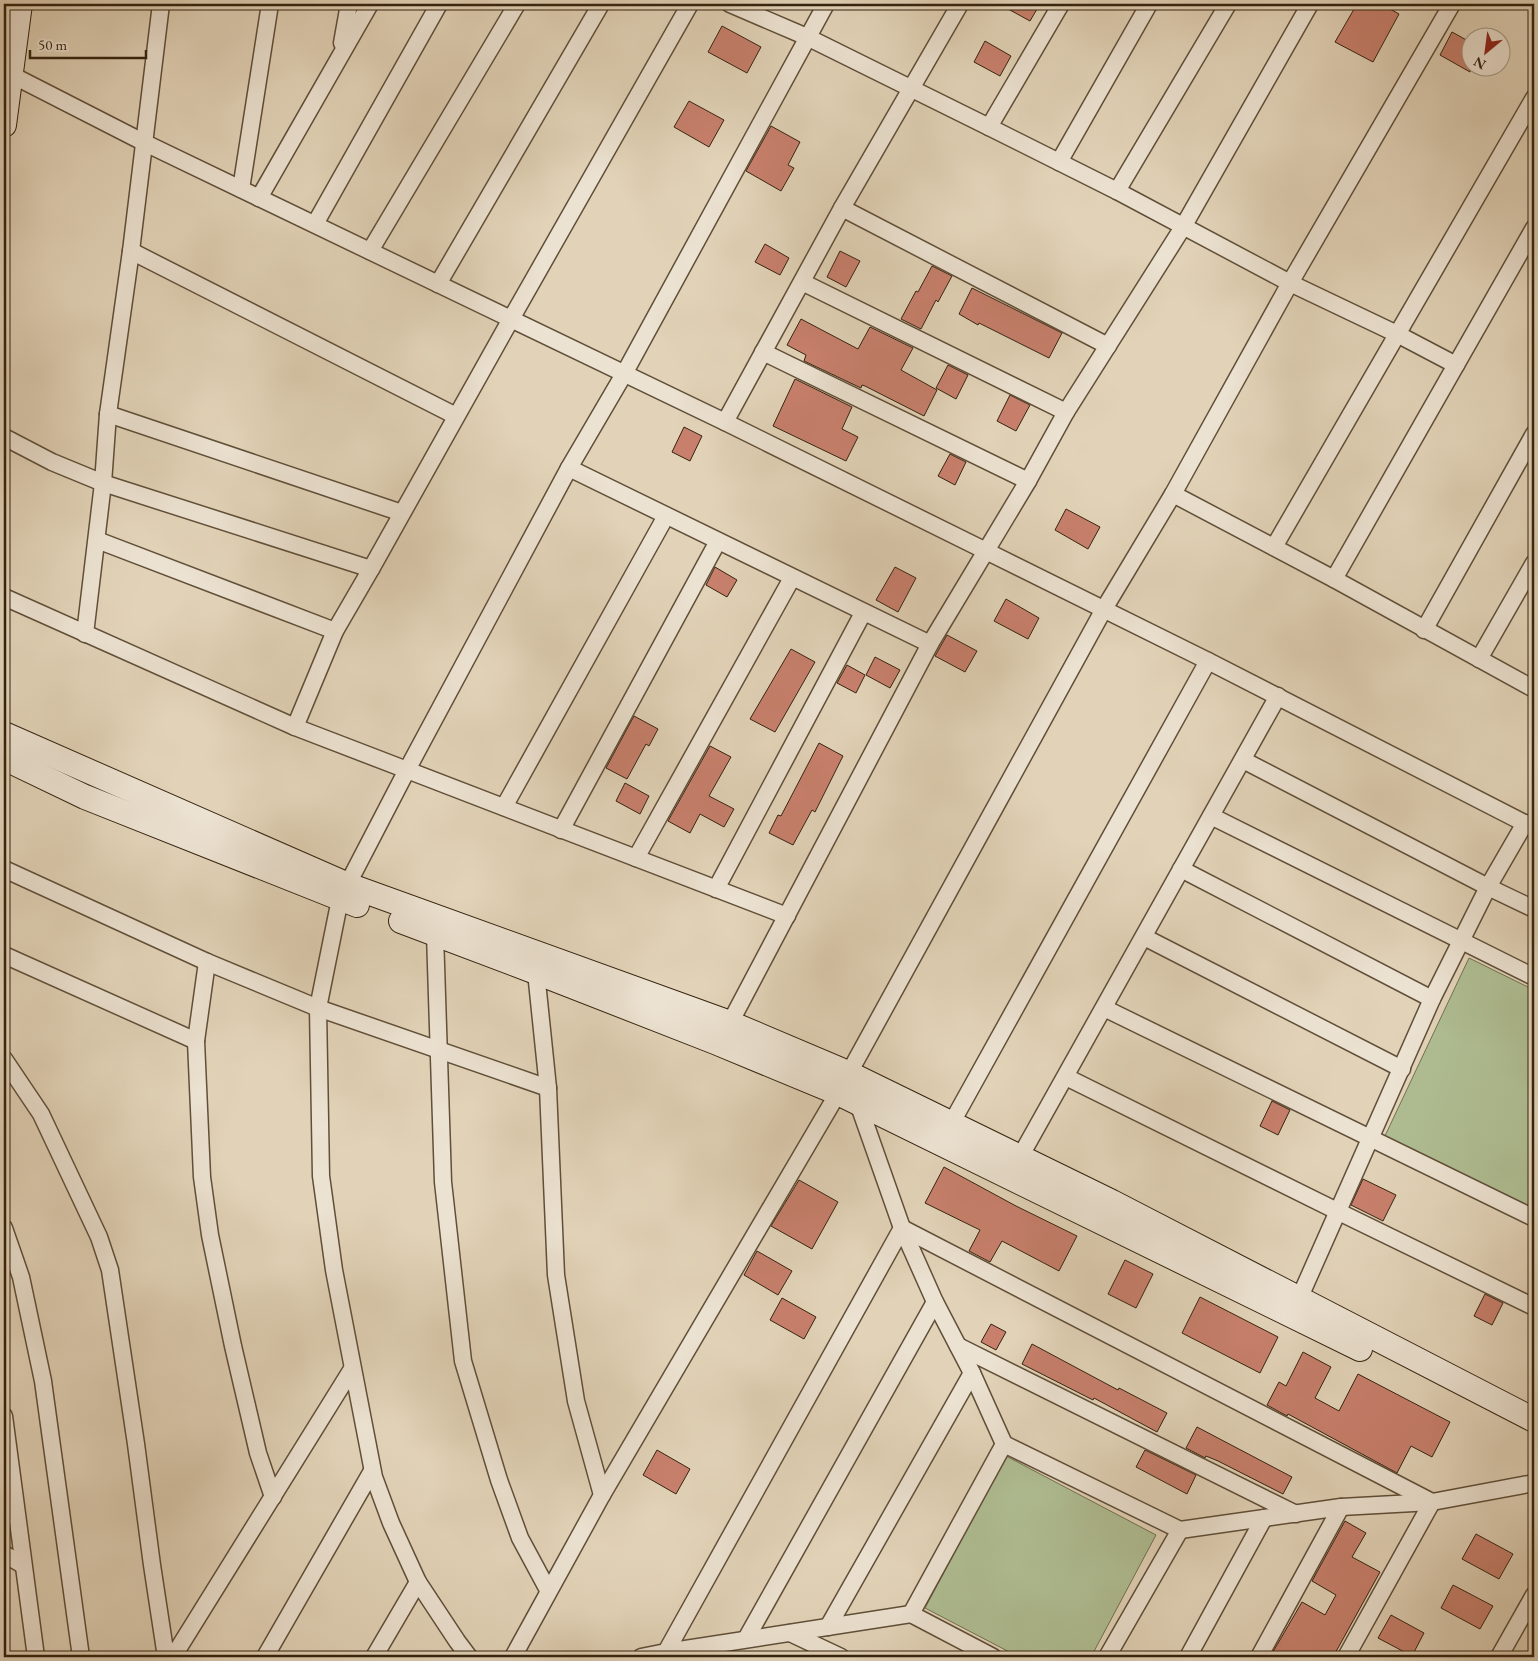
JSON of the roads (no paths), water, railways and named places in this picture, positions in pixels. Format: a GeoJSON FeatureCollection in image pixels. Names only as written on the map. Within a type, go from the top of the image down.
{"type":"FeatureCollection","features":[{"type":"Feature","properties":{"kind":"street"},"geometry":{"type":"LineString","coordinates":[[4,125],[7,73],[20,4]]}},
{"type":"Feature","properties":{"kind":"street"},"geometry":{"type":"LineString","coordinates":[[85,634],[104,483],[108,414],[131,251],[161,4]]}},
{"type":"Feature","properties":{"kind":"street"},"geometry":{"type":"LineString","coordinates":[[241,189],[270,4]]}},
{"type":"Feature","properties":{"kind":"street"},"geometry":{"type":"LineString","coordinates":[[340,56],[349,4]]}},
{"type":"Feature","properties":{"kind":"street"},"geometry":{"type":"LineString","coordinates":[[259,198],[370,4]]}},
{"type":"Feature","properties":{"kind":"street"},"geometry":{"type":"LineString","coordinates":[[314,224],[439,4]]}},
{"type":"Feature","properties":{"kind":"street"},"geometry":{"type":"LineString","coordinates":[[370,251],[517,4]]}},
{"type":"Feature","properties":{"kind":"street"},"geometry":{"type":"LineString","coordinates":[[438,284],[601,4]]}},
{"type":"Feature","properties":{"kind":"street"},"geometry":{"type":"LineString","coordinates":[[295,727],[335,631],[690,4]]}},
{"type":"Feature","properties":{"kind":"street"},"geometry":{"type":"LineString","coordinates":[[730,4],[807,37],[989,127],[1117,191],[1290,283],[1398,334],[1456,365]]}},
{"type":"Feature","properties":{"kind":"street"},"geometry":{"type":"LineString","coordinates":[[469,1657],[456,1641],[418,1582],[391,1522],[372,1471],[334,1270],[321,1176],[318,1008],[344,892],[407,770],[569,468],[624,374],[826,4]]}},
{"type":"Feature","properties":{"kind":"street"},"geometry":{"type":"LineString","coordinates":[[725,422],[842,208],[960,4]]}},
{"type":"Feature","properties":{"kind":"street"},"geometry":{"type":"LineString","coordinates":[[989,127],[1061,4]]}},
{"type":"Feature","properties":{"kind":"street"},"geometry":{"type":"LineString","coordinates":[[1059,162],[1149,4]]}},
{"type":"Feature","properties":{"kind":"street"},"geometry":{"type":"LineString","coordinates":[[1117,191],[1228,4]]}},
{"type":"Feature","properties":{"kind":"street"},"geometry":{"type":"LineString","coordinates":[[730,1023],[930,644],[1028,481],[1066,412],[1183,227],[1310,4]]}},
{"type":"Feature","properties":{"kind":"street"},"geometry":{"type":"LineString","coordinates":[[513,1657],[548,1590],[602,1495],[848,1090],[1104,609],[1173,494],[1290,283],[1452,4]]}},
{"type":"Feature","properties":{"kind":"street"},"geometry":{"type":"LineString","coordinates":[[7,73],[143,142],[725,422],[986,550],[1278,696],[1529,825],[1488,887],[1432,999],[1299,1299]]}},
{"type":"Feature","properties":{"kind":"street"},"geometry":{"type":"LineString","coordinates":[[1274,548],[1534,98]]}},
{"type":"Feature","properties":{"kind":"street"},"geometry":{"type":"LineString","coordinates":[[842,208],[1108,346]]}},
{"type":"Feature","properties":{"kind":"street"},"geometry":{"type":"LineString","coordinates":[[1334,579],[1534,228]]}},
{"type":"Feature","properties":{"kind":"street"},"geometry":{"type":"LineString","coordinates":[[131,251],[456,416]]}},
{"type":"Feature","properties":{"kind":"street"},"geometry":{"type":"LineString","coordinates":[[802,282],[1066,412]]}},
{"type":"Feature","properties":{"kind":"street"},"geometry":{"type":"LineString","coordinates":[[763,352],[1028,481]]}},
{"type":"Feature","properties":{"kind":"street"},"geometry":{"type":"LineString","coordinates":[[108,414],[402,513]]}},
{"type":"Feature","properties":{"kind":"street"},"geometry":{"type":"LineString","coordinates":[[1424,630],[1534,434]]}},
{"type":"Feature","properties":{"kind":"street"},"geometry":{"type":"LineString","coordinates":[[4,437],[52,462],[104,483],[371,570]]}},
{"type":"Feature","properties":{"kind":"street"},"geometry":{"type":"LineString","coordinates":[[569,468],[930,644]]}},
{"type":"Feature","properties":{"kind":"street"},"geometry":{"type":"LineString","coordinates":[[1173,494],[1334,579],[1534,689]]}},
{"type":"Feature","properties":{"kind":"street"},"geometry":{"type":"LineString","coordinates":[[504,807],[666,516]]}},
{"type":"Feature","properties":{"kind":"street"},"geometry":{"type":"LineString","coordinates":[[97,540],[335,631]]}},
{"type":"Feature","properties":{"kind":"street"},"geometry":{"type":"LineString","coordinates":[[561,830],[718,541]]}},
{"type":"Feature","properties":{"kind":"street"},"geometry":{"type":"LineString","coordinates":[[1479,659],[1534,563]]}},
{"type":"Feature","properties":{"kind":"street"},"geometry":{"type":"LineString","coordinates":[[636,858],[792,578]]}},
{"type":"Feature","properties":{"kind":"street"},"geometry":{"type":"LineString","coordinates":[[4,596],[295,727],[787,916]]}},
{"type":"Feature","properties":{"kind":"street"},"geometry":{"type":"LineString","coordinates":[[716,888],[863,613]]}},
{"type":"Feature","properties":{"kind":"street"},"geometry":{"type":"LineString","coordinates":[[951,1124],[1208,661]]}},
{"type":"Feature","properties":{"kind":"street"},"geometry":{"type":"LineString","coordinates":[[1020,1157],[1278,696]]}},
{"type":"Feature","properties":{"kind":"street"},"geometry":{"type":"LineString","coordinates":[[4,734],[435,934],[715,1042],[848,1090],[951,1124],[1112,1202],[1534,1420]]}},
{"type":"Feature","properties":{"kind":"street"},"geometry":{"type":"LineString","coordinates":[[4,758],[85,797],[344,892],[730,1023],[848,1090],[1534,1434]]}},
{"type":"Feature","properties":{"kind":"street"},"geometry":{"type":"LineString","coordinates":[[1243,760],[1534,909]]}},
{"type":"Feature","properties":{"kind":"street"},"geometry":{"type":"LineString","coordinates":[[1211,816],[1534,977]]}},
{"type":"Feature","properties":{"kind":"street"},"geometry":{"type":"LineString","coordinates":[[4,869],[207,962],[318,1008],[548,1088]]}},
{"type":"Feature","properties":{"kind":"street"},"geometry":{"type":"LineString","coordinates":[[1182,869],[1432,999]]}},
{"type":"Feature","properties":{"kind":"street"},"geometry":{"type":"LineString","coordinates":[[435,934],[443,1182],[463,1361],[499,1480],[520,1538],[548,1590]]}},
{"type":"Feature","properties":{"kind":"street"},"geometry":{"type":"LineString","coordinates":[[1144,937],[1402,1069]]}},
{"type":"Feature","properties":{"kind":"street"},"geometry":{"type":"LineString","coordinates":[[4,955],[196,1041]]}},
{"type":"Feature","properties":{"kind":"street"},"geometry":{"type":"LineString","coordinates":[[207,962],[196,1041],[202,1177],[210,1234],[258,1453],[272,1497]]}},
{"type":"Feature","properties":{"kind":"street"},"geometry":{"type":"LineString","coordinates":[[536,972],[548,1088],[556,1275],[576,1401],[602,1495]]}},
{"type":"Feature","properties":{"kind":"street"},"geometry":{"type":"LineString","coordinates":[[1104,1008],[1534,1218]]}},
{"type":"Feature","properties":{"kind":"street"},"geometry":{"type":"LineString","coordinates":[[4,1060],[41,1114],[99,1236],[110,1270],[166,1657]]}},
{"type":"Feature","properties":{"kind":"street"},"geometry":{"type":"LineString","coordinates":[[1066,1077],[1534,1307]]}},
{"type":"Feature","properties":{"kind":"street"},"geometry":{"type":"LineString","coordinates":[[848,1090],[902,1228],[935,1302],[972,1373],[1004,1444],[1180,1530],[1342,1507],[1432,1502],[1534,1483]]}},
{"type":"Feature","properties":{"kind":"street"},"geometry":{"type":"LineString","coordinates":[[4,1228],[21,1277],[43,1381],[81,1657]]}},
{"type":"Feature","properties":{"kind":"street"},"geometry":{"type":"LineString","coordinates":[[902,1228],[1432,1502]]}},
{"type":"Feature","properties":{"kind":"street"},"geometry":{"type":"LineString","coordinates":[[671,1654],[902,1228]]}},
{"type":"Feature","properties":{"kind":"street"},"geometry":{"type":"LineString","coordinates":[[746,1639],[935,1302]]}},
{"type":"Feature","properties":{"kind":"street"},"geometry":{"type":"LineString","coordinates":[[958,1346],[1296,1514]]}},
{"type":"Feature","properties":{"kind":"street"},"geometry":{"type":"LineString","coordinates":[[173,1657],[352,1369]]}},
{"type":"Feature","properties":{"kind":"street"},"geometry":{"type":"LineString","coordinates":[[828,1627],[972,1373]]}},
{"type":"Feature","properties":{"kind":"street"},"geometry":{"type":"LineString","coordinates":[[4,1416],[6,1444],[36,1657]]}},
{"type":"Feature","properties":{"kind":"street"},"geometry":{"type":"LineString","coordinates":[[911,1614],[1004,1444]]}},
{"type":"Feature","properties":{"kind":"street"},"geometry":{"type":"LineString","coordinates":[[265,1657],[372,1471]]}},
{"type":"Feature","properties":{"kind":"street"},"geometry":{"type":"LineString","coordinates":[[1346,1657],[1432,1502]]}},
{"type":"Feature","properties":{"kind":"street"},"geometry":{"type":"LineString","coordinates":[[1258,1657],[1342,1507]]}},
{"type":"Feature","properties":{"kind":"street"},"geometry":{"type":"LineString","coordinates":[[1188,1657],[1264,1518]]}},
{"type":"Feature","properties":{"kind":"street"},"geometry":{"type":"LineString","coordinates":[[1107,1657],[1180,1530]]}},
{"type":"Feature","properties":{"kind":"street"},"geometry":{"type":"LineString","coordinates":[[4,1554],[23,1565]]}},
{"type":"Feature","properties":{"kind":"street"},"geometry":{"type":"LineString","coordinates":[[374,1657],[418,1582]]}},
{"type":"Feature","properties":{"kind":"street"},"geometry":{"type":"LineString","coordinates":[[1499,1657],[1534,1595]]}},
{"type":"Feature","properties":{"kind":"street"},"geometry":{"type":"LineString","coordinates":[[641,1657],[671,1654],[746,1639],[911,1614],[993,1657]]}},
{"type":"Feature","properties":{"kind":"street"},"geometry":{"type":"LineString","coordinates":[[790,1633],[841,1657]]}}]}
